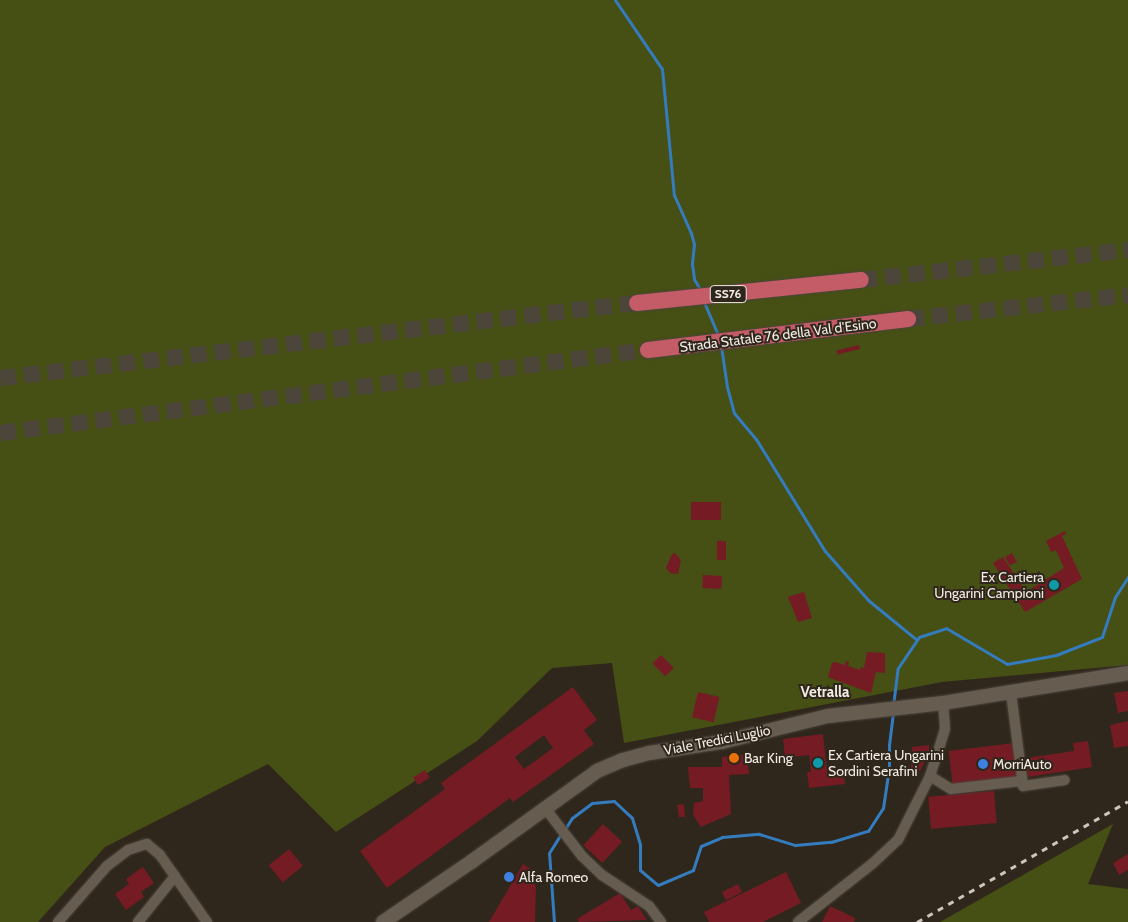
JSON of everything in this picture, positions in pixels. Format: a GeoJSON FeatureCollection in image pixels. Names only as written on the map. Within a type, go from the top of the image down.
{"type":"FeatureCollection","features":[{"type":"Feature","properties":{"kind":"highway","name":"SS76"},"geometry":{"type":"LineString","coordinates":[[637,303],[862,280]]}},
{"type":"Feature","properties":{"kind":"highway","name":"Strada Statale 76 della Val d'Esino"},"geometry":{"type":"LineString","coordinates":[[648,350],[908,319]]}},
{"type":"Feature","properties":{"kind":"main road","name":"Viale Tredici Luglio"},"geometry":{"type":"LineString","coordinates":[[383,922],[597,771],[640,755],[722,742],[828,716],[943,703],[1128,673]]}},
{"type":"Feature","properties":{"kind":"street"},"geometry":{"type":"LineString","coordinates":[[1011,693],[1023,786],[1065,780]]}},
{"type":"Feature","properties":{"kind":"street"},"geometry":{"type":"LineString","coordinates":[[798,922],[898,840],[930,776],[945,728],[943,703]]}},
{"type":"Feature","properties":{"kind":"street"},"geometry":{"type":"LineString","coordinates":[[930,776],[951,789],[1022,781]]}},
{"type":"Feature","properties":{"kind":"street"},"geometry":{"type":"LineString","coordinates":[[545,808],[582,856],[602,875],[649,906],[661,922]]}},
{"type":"Feature","properties":{"kind":"street"},"geometry":{"type":"LineString","coordinates":[[58,922],[107,866],[128,850],[147,844],[160,855],[207,922]]}},
{"type":"Feature","properties":{"kind":"street"},"geometry":{"type":"LineString","coordinates":[[138,922],[175,876]]}},
{"type":"Feature","properties":{"kind":"green space"},"geometry":{"type":"Polygon","coordinates":[[[0,0],[1128,0],[1128,665],[942,682],[624,743],[612,663],[552,668],[477,741],[336,832],[268,764],[105,847],[38,922],[0,922],[0,0]]]}},
{"type":"Feature","properties":{"kind":"green space"},"geometry":{"type":"Polygon","coordinates":[[[1113,824],[1088,884],[1128,889],[1128,922],[940,922],[1113,824]]]}},
{"type":"Feature","properties":{"kind":"building"},"geometry":{"type":"Polygon","coordinates":[[[859,345],[860,349],[838,354],[837,351],[859,345]]]}},
{"type":"Feature","properties":{"kind":"building"},"geometry":{"type":"Polygon","coordinates":[[[691,502],[721,502],[721,520],[691,520],[691,502]]]}},
{"type":"Feature","properties":{"kind":"building"},"geometry":{"type":"Polygon","coordinates":[[[1065,531],[1066,534],[1062,536],[1082,579],[1025,612],[993,563],[1003,557],[1026,592],[1064,568],[1056,550],[1051,552],[1046,541],[1065,531]]]}},
{"type":"Feature","properties":{"kind":"building"},"geometry":{"type":"Polygon","coordinates":[[[717,541],[726,541],[726,560],[717,560],[717,541]]]}},
{"type":"Feature","properties":{"kind":"building"},"geometry":{"type":"Polygon","coordinates":[[[675,553],[681,560],[678,574],[670,573],[666,568],[672,554],[675,553]]]}},
{"type":"Feature","properties":{"kind":"building"},"geometry":{"type":"Polygon","coordinates":[[[1012,553],[1017,562],[1010,566],[1005,557],[1012,553]]]}},
{"type":"Feature","properties":{"kind":"building"},"geometry":{"type":"Polygon","coordinates":[[[703,575],[722,576],[721,589],[702,588],[703,575]]]}},
{"type":"Feature","properties":{"kind":"building"},"geometry":{"type":"Polygon","coordinates":[[[804,592],[812,618],[798,622],[788,597],[804,592]]]}},
{"type":"Feature","properties":{"kind":"building"},"geometry":{"type":"Polygon","coordinates":[[[867,652],[885,653],[885,673],[876,672],[871,693],[828,677],[832,663],[835,662],[845,665],[846,661],[849,662],[848,666],[860,670],[861,667],[864,668],[867,652]]]}},
{"type":"Feature","properties":{"kind":"building"},"geometry":{"type":"Polygon","coordinates":[[[661,655],[674,668],[665,676],[653,663],[661,655]]]}},
{"type":"Feature","properties":{"kind":"building"},"geometry":{"type":"Polygon","coordinates":[[[573,687],[597,720],[584,730],[594,744],[513,802],[510,798],[387,888],[360,851],[445,789],[441,783],[573,687]],[[544,735],[515,757],[524,769],[553,748],[544,735]]]}},
{"type":"Feature","properties":{"kind":"building"},"geometry":{"type":"Polygon","coordinates":[[[1128,691],[1128,711],[1118,713],[1114,693],[1128,691]]]}},
{"type":"Feature","properties":{"kind":"building"},"geometry":{"type":"Polygon","coordinates":[[[698,692],[719,697],[714,722],[692,717],[698,692]]]}},
{"type":"Feature","properties":{"kind":"building"},"geometry":{"type":"Polygon","coordinates":[[[1128,721],[1128,746],[1114,748],[1110,725],[1128,721]]]}},
{"type":"Feature","properties":{"kind":"building","name":"Ex Cartiera Ungarini Sordini Serafini"},"geometry":{"type":"Polygon","coordinates":[[[823,734],[827,769],[843,768],[845,784],[809,788],[807,772],[811,772],[809,755],[785,758],[783,739],[823,734]]]}},
{"type":"Feature","properties":{"kind":"building"},"geometry":{"type":"Polygon","coordinates":[[[1088,741],[1092,767],[1028,777],[1026,758],[1074,751],[1073,743],[1088,741]]]}},
{"type":"Feature","properties":{"kind":"building","name":"MorriAuto"},"geometry":{"type":"Polygon","coordinates":[[[1014,743],[1018,777],[953,785],[948,751],[1014,743]]]}},
{"type":"Feature","properties":{"kind":"building"},"geometry":{"type":"Polygon","coordinates":[[[929,745],[929,753],[920,771],[911,770],[912,747],[929,745]]]}},
{"type":"Feature","properties":{"kind":"building"},"geometry":{"type":"Polygon","coordinates":[[[747,754],[749,774],[729,775],[731,814],[701,827],[693,815],[694,803],[703,801],[703,788],[690,788],[688,767],[722,767],[722,757],[747,754]]]}},
{"type":"Feature","properties":{"kind":"building"},"geometry":{"type":"Polygon","coordinates":[[[425,770],[430,778],[418,785],[413,777],[425,770]]]}},
{"type":"Feature","properties":{"kind":"building"},"geometry":{"type":"Polygon","coordinates":[[[994,791],[997,823],[931,829],[928,797],[994,791]]]}},
{"type":"Feature","properties":{"kind":"building"},"geometry":{"type":"Polygon","coordinates":[[[684,804],[685,817],[679,817],[677,805],[684,804]]]}},
{"type":"Feature","properties":{"kind":"building"},"geometry":{"type":"Polygon","coordinates":[[[603,824],[622,842],[602,863],[583,845],[603,824]]]}},
{"type":"Feature","properties":{"kind":"building"},"geometry":{"type":"Polygon","coordinates":[[[289,849],[303,866],[283,882],[269,865],[289,849]]]}},
{"type":"Feature","properties":{"kind":"building"},"geometry":{"type":"Polygon","coordinates":[[[1128,854],[1128,870],[1119,875],[1113,863],[1128,854]]]}},
{"type":"Feature","properties":{"kind":"building"},"geometry":{"type":"Polygon","coordinates":[[[523,864],[531,869],[536,888],[535,922],[489,922],[523,864]]]}},
{"type":"Feature","properties":{"kind":"building"},"geometry":{"type":"Polygon","coordinates":[[[143,867],[154,883],[141,892],[144,897],[126,910],[115,894],[129,884],[126,879],[143,867]]]}},
{"type":"Feature","properties":{"kind":"building"},"geometry":{"type":"Polygon","coordinates":[[[786,872],[801,903],[763,922],[709,922],[704,912],[786,872]]]}},
{"type":"Feature","properties":{"kind":"building"},"geometry":{"type":"Polygon","coordinates":[[[738,884],[742,892],[726,900],[722,892],[738,884]]]}},
{"type":"Feature","properties":{"kind":"building"},"geometry":{"type":"Polygon","coordinates":[[[620,893],[631,910],[638,906],[647,920],[579,922],[577,919],[620,893]]]}},
{"type":"Feature","properties":{"kind":"building"},"geometry":{"type":"Polygon","coordinates":[[[830,906],[855,918],[854,922],[822,922],[830,906]]]}},
{"type":"Feature","properties":{"kind":"waterway"},"geometry":{"type":"LineString","coordinates":[[615,0],[662,69],[674,195],[691,233],[694,244],[692,264],[694,279],[701,291]]}},
{"type":"Feature","properties":{"kind":"waterway"},"geometry":{"type":"LineString","coordinates":[[704,302],[719,337]]}},
{"type":"Feature","properties":{"kind":"waterway"},"geometry":{"type":"LineString","coordinates":[[721,346],[727,387],[734,413],[756,439],[825,551],[868,600],[917,640]]}},
{"type":"Feature","properties":{"kind":"waterway"},"geometry":{"type":"LineString","coordinates":[[893,706],[898,668],[919,637],[946,628],[1007,664],[1056,655],[1102,637],[1115,597],[1128,577]]}},
{"type":"Feature","properties":{"kind":"waterway"},"geometry":{"type":"LineString","coordinates":[[565,829],[572,818],[592,803],[614,801],[632,818],[640,845],[640,870],[658,885],[693,870],[701,846],[722,837],[759,834],[795,845],[831,842],[868,831],[883,808],[889,768],[889,745],[893,712]]}},
{"type":"Feature","properties":{"kind":"waterway"},"geometry":{"type":"LineString","coordinates":[[554,922],[549,853],[561,834]]}},
{"type":"Feature","properties":{"kind":"tunnel"},"geometry":{"type":"LineString","coordinates":[[861,280],[1128,250]]}},
{"type":"Feature","properties":{"kind":"tunnel"},"geometry":{"type":"LineString","coordinates":[[908,319],[1128,295]]}},
{"type":"Feature","properties":{"kind":"tunnel"},"geometry":{"type":"LineString","coordinates":[[0,378],[637,303]]}},
{"type":"Feature","properties":{"kind":"tunnel"},"geometry":{"type":"LineString","coordinates":[[0,433],[648,350]]}},
{"type":"Feature","properties":{"kind":"railway"},"geometry":{"type":"LineString","coordinates":[[917,922],[1128,801]]}},
{"type":"Feature","properties":{"kind":"place","name":"Ex Cartiera Ungarini Campioni"},"geometry":{"type":"Point","coordinates":[1054,585]}},
{"type":"Feature","properties":{"kind":"place","name":"Bar King"},"geometry":{"type":"Point","coordinates":[734,758]}},
{"type":"Feature","properties":{"kind":"place","name":"Ex Cartiera Ungarini Sordini Serafini"},"geometry":{"type":"Point","coordinates":[818,763]}},
{"type":"Feature","properties":{"kind":"place","name":"MorriAuto"},"geometry":{"type":"Point","coordinates":[983,764]}},
{"type":"Feature","properties":{"kind":"place","name":"Alfa Romeo"},"geometry":{"type":"Point","coordinates":[509,877]}},
{"type":"Feature","properties":{"kind":"district","name":"Vetralla"},"geometry":{"type":"Point","coordinates":[825,693]}}]}
